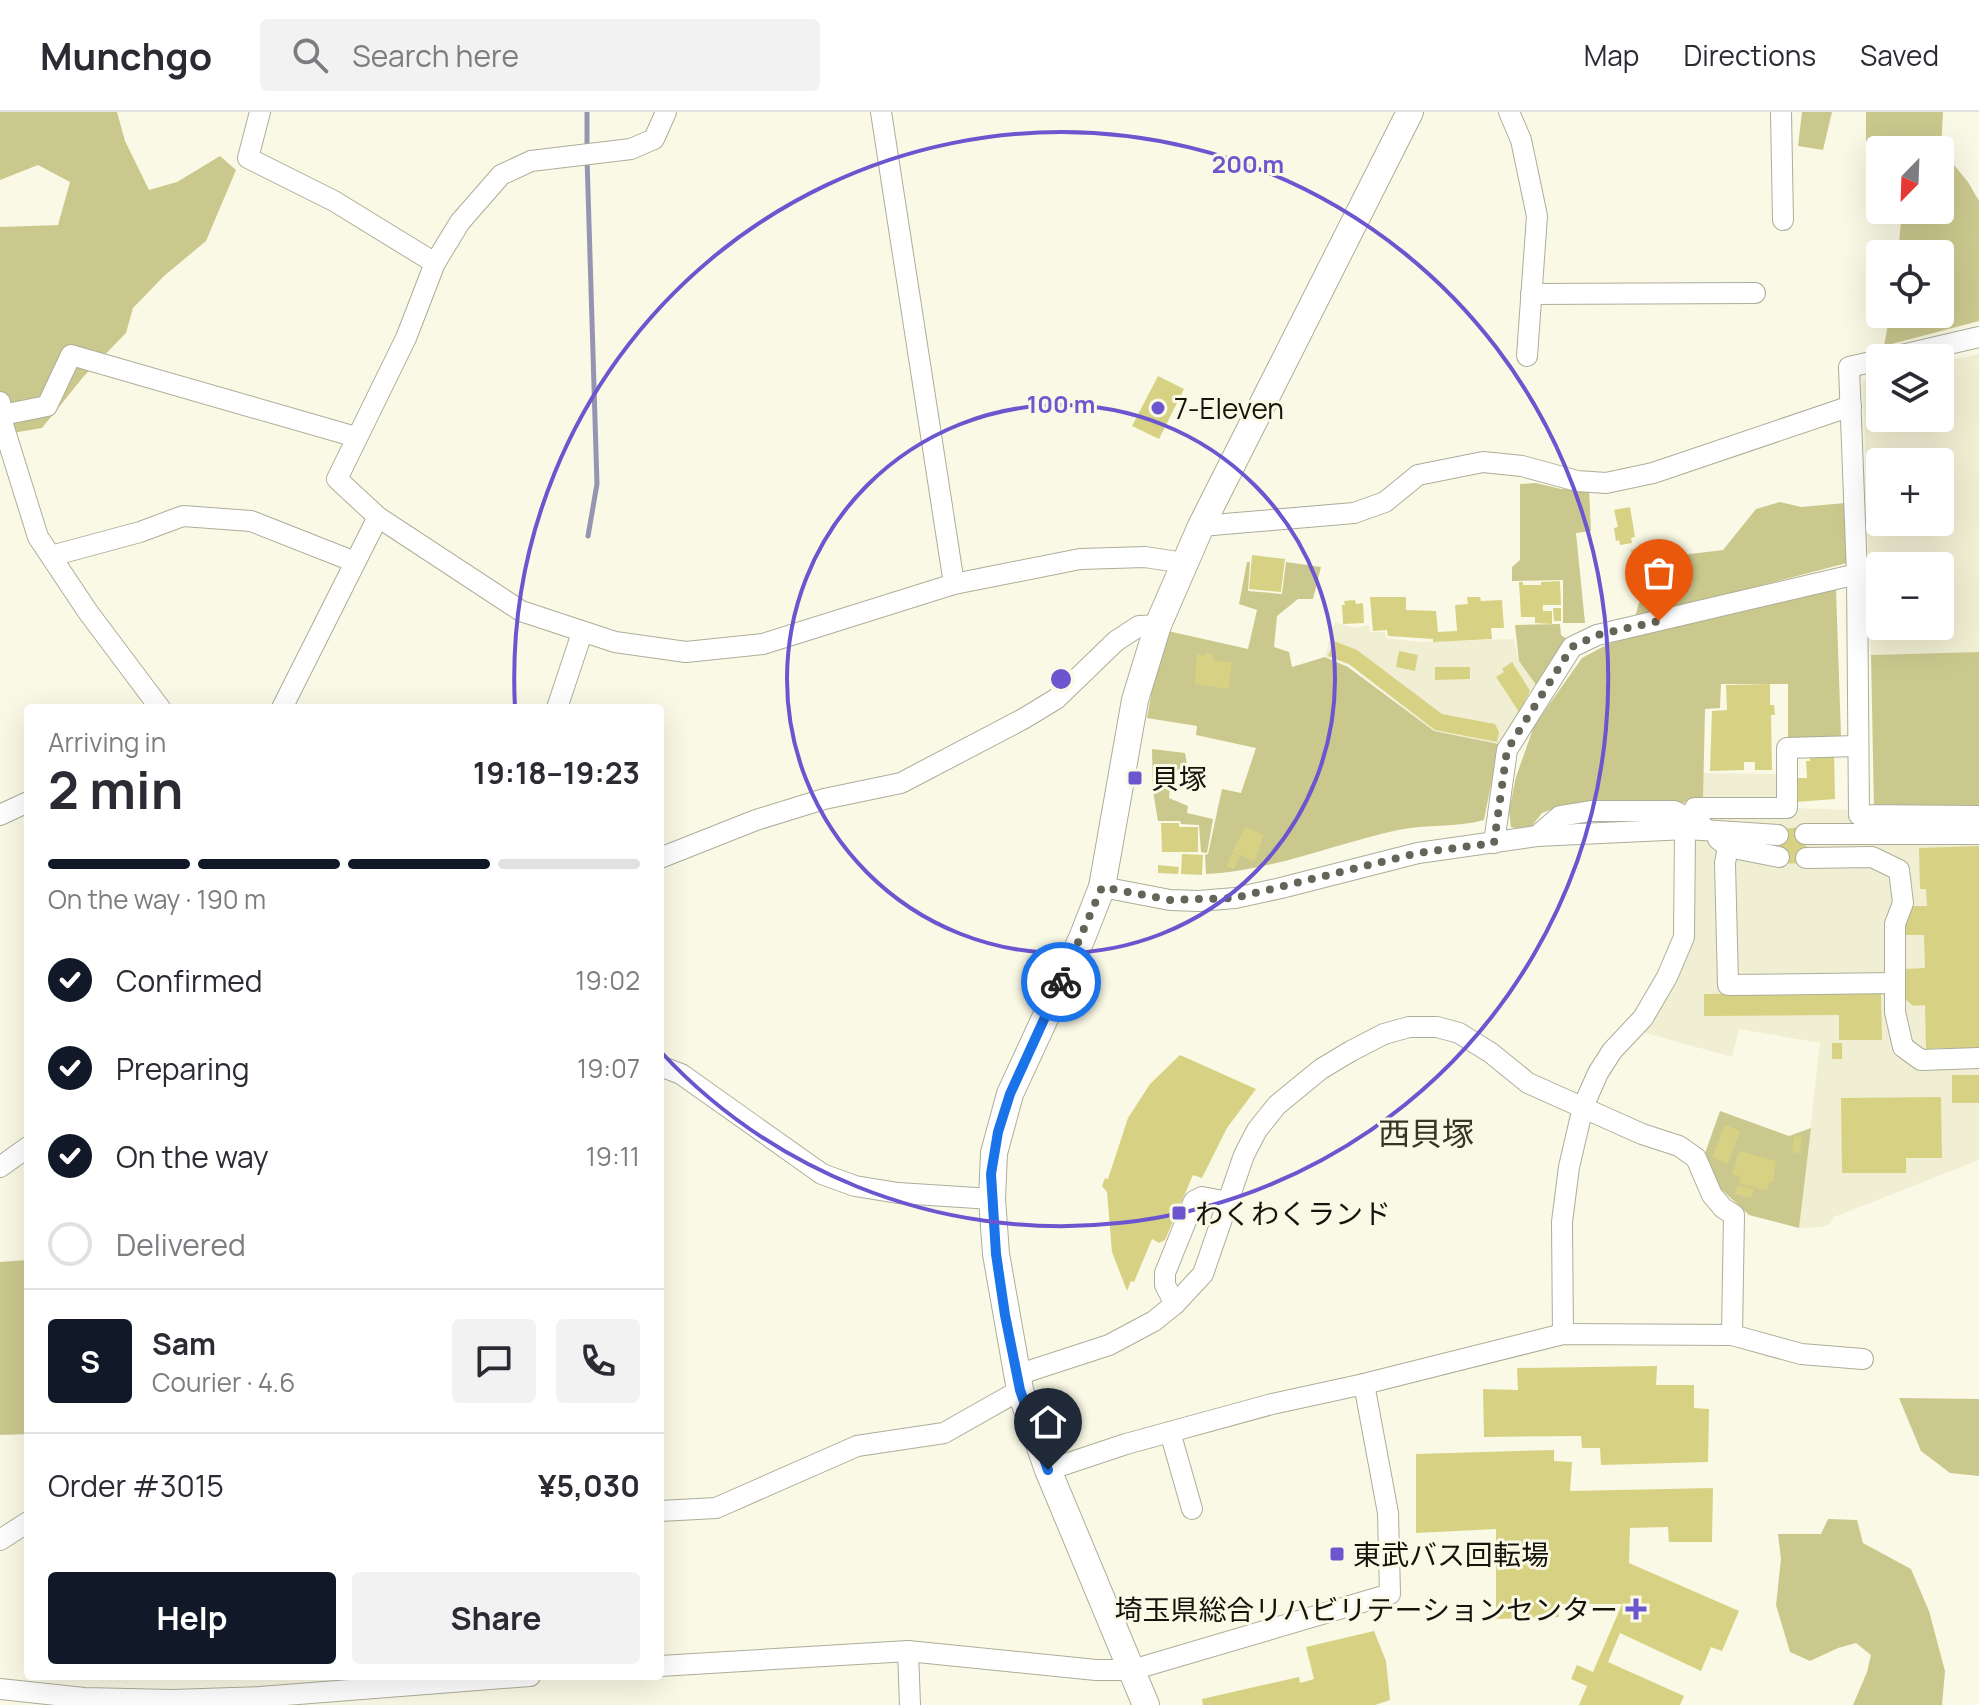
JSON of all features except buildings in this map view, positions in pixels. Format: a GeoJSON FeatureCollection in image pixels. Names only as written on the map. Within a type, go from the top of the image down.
{"type":"FeatureCollection","features":[{"type":"Feature","properties":{"kind":"main road"},"geometry":{"type":"LineString","coordinates":[[1146,1705],[1048,1470],[1019,1383],[996,1254],[992,1199],[994,1153],[1010,1094],[1082,938],[1102,887],[1135,700],[1158,625],[1201,526],[1410,112]]}},
{"type":"Feature","properties":{"kind":"street"},"geometry":{"type":"LineString","coordinates":[[260,112],[248,158],[334,201],[435,263]]}},
{"type":"Feature","properties":{"kind":"street"},"geometry":{"type":"LineString","coordinates":[[666,112],[654,139],[631,149],[531,161],[501,175],[460,222],[435,263],[406,338],[337,479],[378,517],[521,611],[615,642],[686,652],[763,644],[954,584],[1080,559],[1145,557],[1184,563]]}},
{"type":"Feature","properties":{"kind":"street"},"geometry":{"type":"LineString","coordinates":[[881,112],[954,584]]}},
{"type":"Feature","properties":{"kind":"street"},"geometry":{"type":"LineString","coordinates":[[1509,112],[1521,140],[1537,216],[1527,356]]}},
{"type":"Feature","properties":{"kind":"street"},"geometry":{"type":"LineString","coordinates":[[1781,112],[1783,220]]}},
{"type":"Feature","properties":{"kind":"street"},"geometry":{"type":"LineString","coordinates":[[1531,294],[1755,293]]}},
{"type":"Feature","properties":{"kind":"street"},"geometry":{"type":"LineString","coordinates":[[1949,344],[1979,337]]}},
{"type":"Feature","properties":{"kind":"street"},"geometry":{"type":"LineString","coordinates":[[157,704],[88,612],[38,537],[1,411],[47,406],[71,355],[356,437]]}},
{"type":"Feature","properties":{"kind":"street"},"geometry":{"type":"LineString","coordinates":[[1866,363],[1849,367],[1857,574],[1859,815],[1979,816]]}},
{"type":"Feature","properties":{"kind":"street"},"geometry":{"type":"LineString","coordinates":[[1201,526],[1354,513],[1385,502],[1418,475],[1483,462],[1522,466],[1577,481],[1606,483],[1653,473],[1851,406]]}},
{"type":"Feature","properties":{"kind":"street"},"geometry":{"type":"LineString","coordinates":[[51,556],[140,532],[183,516],[251,521],[355,562]]}},
{"type":"Feature","properties":{"kind":"street"},"geometry":{"type":"LineString","coordinates":[[284,704],[378,517]]}},
{"type":"Feature","properties":{"kind":"street"},"geometry":{"type":"LineString","coordinates":[[1494,843],[1507,750],[1572,647],[1597,635],[1857,574]]}},
{"type":"Feature","properties":{"kind":"street"},"geometry":{"type":"LineString","coordinates":[[664,856],[756,820],[824,799],[901,783],[1034,713],[1056,699],[1116,641],[1139,626],[1158,625]]}},
{"type":"Feature","properties":{"kind":"street"},"geometry":{"type":"LineString","coordinates":[[558,704],[582,633]]}},
{"type":"Feature","properties":{"kind":"street"},"geometry":{"type":"LineString","coordinates":[[1563,1334],[1562,1222],[1569,1167],[1583,1107],[1612,1051],[1643,1018],[1667,977],[1684,937],[1696,827],[1695,808],[1787,808],[1787,748],[1857,746]]}},
{"type":"Feature","properties":{"kind":"street"},"geometry":{"type":"LineString","coordinates":[[0,815],[24,804]]}},
{"type":"Feature","properties":{"kind":"street"},"geometry":{"type":"LineString","coordinates":[[1696,827],[1728,847],[1779,857]]}},
{"type":"Feature","properties":{"kind":"street"},"geometry":{"type":"LineString","coordinates":[[1102,887],[1170,900],[1235,898],[1418,853],[1537,836],[1696,827],[1778,835]]}},
{"type":"Feature","properties":{"kind":"street"},"geometry":{"type":"LineString","coordinates":[[1805,834],[1979,834]]}},
{"type":"Feature","properties":{"kind":"street"},"geometry":{"type":"LineString","coordinates":[[1728,847],[1725,863],[1728,985],[1895,983]]}},
{"type":"Feature","properties":{"kind":"street"},"geometry":{"type":"LineString","coordinates":[[1806,858],[1872,857],[1899,870],[1903,903],[1895,924],[1895,1012],[1903,1047],[1921,1060],[1979,1058]]}},
{"type":"Feature","properties":{"kind":"street"},"geometry":{"type":"LineString","coordinates":[[664,1511],[716,1508],[857,1446],[944,1433],[1019,1383],[1130,1336],[1175,1304],[1203,1274],[1244,1155],[1257,1130],[1277,1105],[1321,1069],[1384,1034],[1409,1027],[1437,1027],[1459,1033],[1491,1053],[1528,1083],[1689,1152],[1696,1158],[1712,1195],[1734,1215],[1732,1335]]}},
{"type":"Feature","properties":{"kind":"street"},"geometry":{"type":"LineString","coordinates":[[664,1068],[681,1074],[822,1174],[855,1186],[898,1193],[992,1199]]}},
{"type":"Feature","properties":{"kind":"street"},"geometry":{"type":"LineString","coordinates":[[0,1167],[24,1150]]}},
{"type":"Feature","properties":{"kind":"street"},"geometry":{"type":"LineString","coordinates":[[1175,1304],[1165,1285],[1165,1273],[1194,1201],[1202,1197],[1228,1202]]}},
{"type":"Feature","properties":{"kind":"street"},"geometry":{"type":"LineString","coordinates":[[1048,1470],[1272,1404],[1563,1334],[1732,1335],[1801,1354],[1863,1359]]}},
{"type":"Feature","properties":{"kind":"street"},"geometry":{"type":"LineString","coordinates":[[664,1666],[908,1651],[1096,1670],[1132,1670],[1390,1594],[1388,1513],[1364,1384]]}},
{"type":"Feature","properties":{"kind":"street"},"geometry":{"type":"LineString","coordinates":[[1170,1432],[1192,1509]]}},
{"type":"Feature","properties":{"kind":"street"},"geometry":{"type":"LineString","coordinates":[[0,1540],[24,1525]]}},
{"type":"Feature","properties":{"kind":"street"},"geometry":{"type":"LineString","coordinates":[[908,1651],[910,1705]]}},
{"type":"Feature","properties":{"kind":"street"},"geometry":{"type":"LineString","coordinates":[[0,1689],[84,1702],[260,1697],[479,1680]]}},
{"type":"Feature","properties":{"kind":"shaded area"},"geometry":{"type":"Polygon","coordinates":[[[0,112],[117,112],[125,141],[149,190],[177,182],[220,156],[236,170],[206,241],[164,276],[133,308],[126,333],[84,376],[42,428],[0,435],[0,227],[58,225],[70,182],[38,165],[0,180],[0,112]]]}},
{"type":"Feature","properties":{"kind":"shaded area"},"geometry":{"type":"Polygon","coordinates":[[[1802,112],[1832,112],[1823,150],[1798,146],[1802,112]]]}},
{"type":"Feature","properties":{"kind":"shaded area"},"geometry":{"type":"Polygon","coordinates":[[[1866,112],[1943,112],[1942,136],[1866,136],[1866,112]]]}},
{"type":"Feature","properties":{"kind":"shaded area"},"geometry":{"type":"Polygon","coordinates":[[[1954,165],[1979,201],[1979,321],[1954,328],[1954,240],[1899,240],[1901,224],[1954,224],[1954,165]]]}},
{"type":"Feature","properties":{"kind":"shaded area"},"geometry":{"type":"Polygon","coordinates":[[[1887,328],[1952,328],[1892,344],[1884,344],[1887,328]]]}},
{"type":"Feature","properties":{"kind":"shaded area"},"geometry":{"type":"Polygon","coordinates":[[[1979,354],[1979,652],[1871,655],[1871,640],[1954,640],[1954,552],[1868,552],[1868,536],[1954,536],[1954,448],[1866,448],[1866,484],[1863,382],[1866,379],[1866,432],[1954,432],[1954,359],[1979,354]]]}},
{"type":"Feature","properties":{"kind":"shaded area"},"geometry":{"type":"Polygon","coordinates":[[[1536,483],[1561,489],[1589,488],[1591,531],[1576,533],[1585,623],[1563,623],[1563,580],[1512,581],[1512,567],[1520,560],[1520,484],[1536,483]]]}},
{"type":"Feature","properties":{"kind":"shaded area"},"geometry":{"type":"Polygon","coordinates":[[[1780,502],[1801,507],[1845,503],[1847,563],[1635,618],[1650,575],[1668,554],[1723,550],[1756,509],[1780,502]]]}},
{"type":"Feature","properties":{"kind":"shaded area"},"geometry":{"type":"Polygon","coordinates":[[[1247,562],[1250,562],[1248,591],[1282,594],[1286,562],[1321,567],[1313,599],[1298,599],[1277,616],[1274,647],[1289,652],[1292,667],[1325,657],[1348,667],[1434,731],[1499,744],[1484,820],[1398,830],[1255,868],[1206,874],[1205,855],[1208,854],[1222,789],[1241,793],[1256,748],[1196,735],[1197,726],[1147,718],[1168,631],[1248,649],[1257,610],[1239,604],[1247,562]]]}},
{"type":"Feature","properties":{"kind":"shaded area"},"geometry":{"type":"Polygon","coordinates":[[[1836,589],[1841,736],[1834,742],[1788,741],[1788,684],[1721,684],[1720,708],[1705,709],[1703,801],[1681,803],[1680,807],[1563,805],[1542,813],[1528,831],[1511,827],[1509,811],[1516,777],[1534,726],[1582,658],[1608,644],[1629,638],[1836,589]]]}},
{"type":"Feature","properties":{"kind":"shaded area"},"geometry":{"type":"Polygon","coordinates":[[[1335,622],[1355,628],[1369,625],[1370,632],[1385,632],[1386,638],[1419,642],[1514,639],[1519,661],[1536,685],[1499,744],[1434,731],[1349,665],[1325,656],[1335,622]]]}},
{"type":"Feature","properties":{"kind":"shaded area"},"geometry":{"type":"Polygon","coordinates":[[[1560,624],[1561,635],[1567,639],[1536,685],[1519,661],[1515,625],[1560,624]]]}},
{"type":"Feature","properties":{"kind":"shaded area"},"geometry":{"type":"Polygon","coordinates":[[[1979,652],[1979,808],[1874,810],[1871,655],[1979,652]]]}},
{"type":"Feature","properties":{"kind":"shaded area"},"geometry":{"type":"Polygon","coordinates":[[[1152,749],[1185,753],[1188,770],[1171,773],[1169,798],[1188,806],[1187,813],[1213,819],[1207,853],[1201,852],[1199,825],[1158,821],[1153,791],[1152,749]]]}},
{"type":"Feature","properties":{"kind":"shaded area"},"geometry":{"type":"Polygon","coordinates":[[[1703,773],[1780,774],[1794,808],[1850,810],[1851,822],[1979,823],[1979,1160],[1834,1217],[1830,1224],[1799,1228],[1820,1043],[1739,1029],[1732,1057],[1639,1031],[1682,963],[1680,803],[1703,801],[1703,773]]]}},
{"type":"Feature","properties":{"kind":"shaded area"},"geometry":{"type":"Polygon","coordinates":[[[1720,1111],[1789,1136],[1811,1128],[1799,1228],[1749,1215],[1721,1189],[1704,1156],[1720,1111]]]}},
{"type":"Feature","properties":{"kind":"shaded area"},"geometry":{"type":"Polygon","coordinates":[[[24,1260],[24,1434],[0,1435],[0,1262],[24,1260]]]}},
{"type":"Feature","properties":{"kind":"shaded area"},"geometry":{"type":"Polygon","coordinates":[[[1899,1398],[1979,1399],[1979,1476],[1950,1473],[1921,1451],[1899,1398]]]}},
{"type":"Feature","properties":{"kind":"shaded area"},"geometry":{"type":"Polygon","coordinates":[[[1828,1519],[1857,1520],[1863,1543],[1911,1569],[1929,1611],[1945,1671],[1942,1705],[1853,1705],[1871,1655],[1856,1643],[1810,1661],[1790,1652],[1776,1605],[1781,1559],[1778,1534],[1821,1534],[1828,1519]]]}},
{"type":"Feature","properties":{"kind":"waterway"},"geometry":{"type":"LineString","coordinates":[[587,112],[587,148]]}},
{"type":"Feature","properties":{"kind":"waterway"},"geometry":{"type":"LineString","coordinates":[[587,158],[597,484],[588,536]]}},
{"type":"Feature","properties":{"kind":"way so far"},"geometry":{"type":"LineString","coordinates":[[1061,982],[1102,887],[1170,900],[1235,898],[1418,853],[1494,843],[1507,750],[1572,647],[1597,635],[1659,621]]}},
{"type":"Feature","properties":{"kind":"place","name":"7-Eleven"},"geometry":{"type":"Point","coordinates":[1158,408]}},
{"type":"Feature","properties":{"kind":"place","name":"貝塚"},"geometry":{"type":"Point","coordinates":[1135,778]}},
{"type":"Feature","properties":{"kind":"place","name":"わくわくランド"},"geometry":{"type":"Point","coordinates":[1179,1213]}},
{"type":"Feature","properties":{"kind":"place","name":"東武バス回転場"},"geometry":{"type":"Point","coordinates":[1337,1554]}},
{"type":"Feature","properties":{"kind":"place","name":"埼玉県総合リハビリテーションセンター"},"geometry":{"type":"Point","coordinates":[1636,1609]}},
{"type":"Feature","properties":{"kind":"district","name":"西貝塚"},"geometry":{"type":"Point","coordinates":[1426,1133]}},
{"type":"Feature","properties":{"kind":"route"},"geometry":{"type":"LineString","coordinates":[[1048,1470],[1020,1390],[1005,1315],[996,1254],[991,1174],[998,1132],[1010,1094],[1061,982]]}}]}
